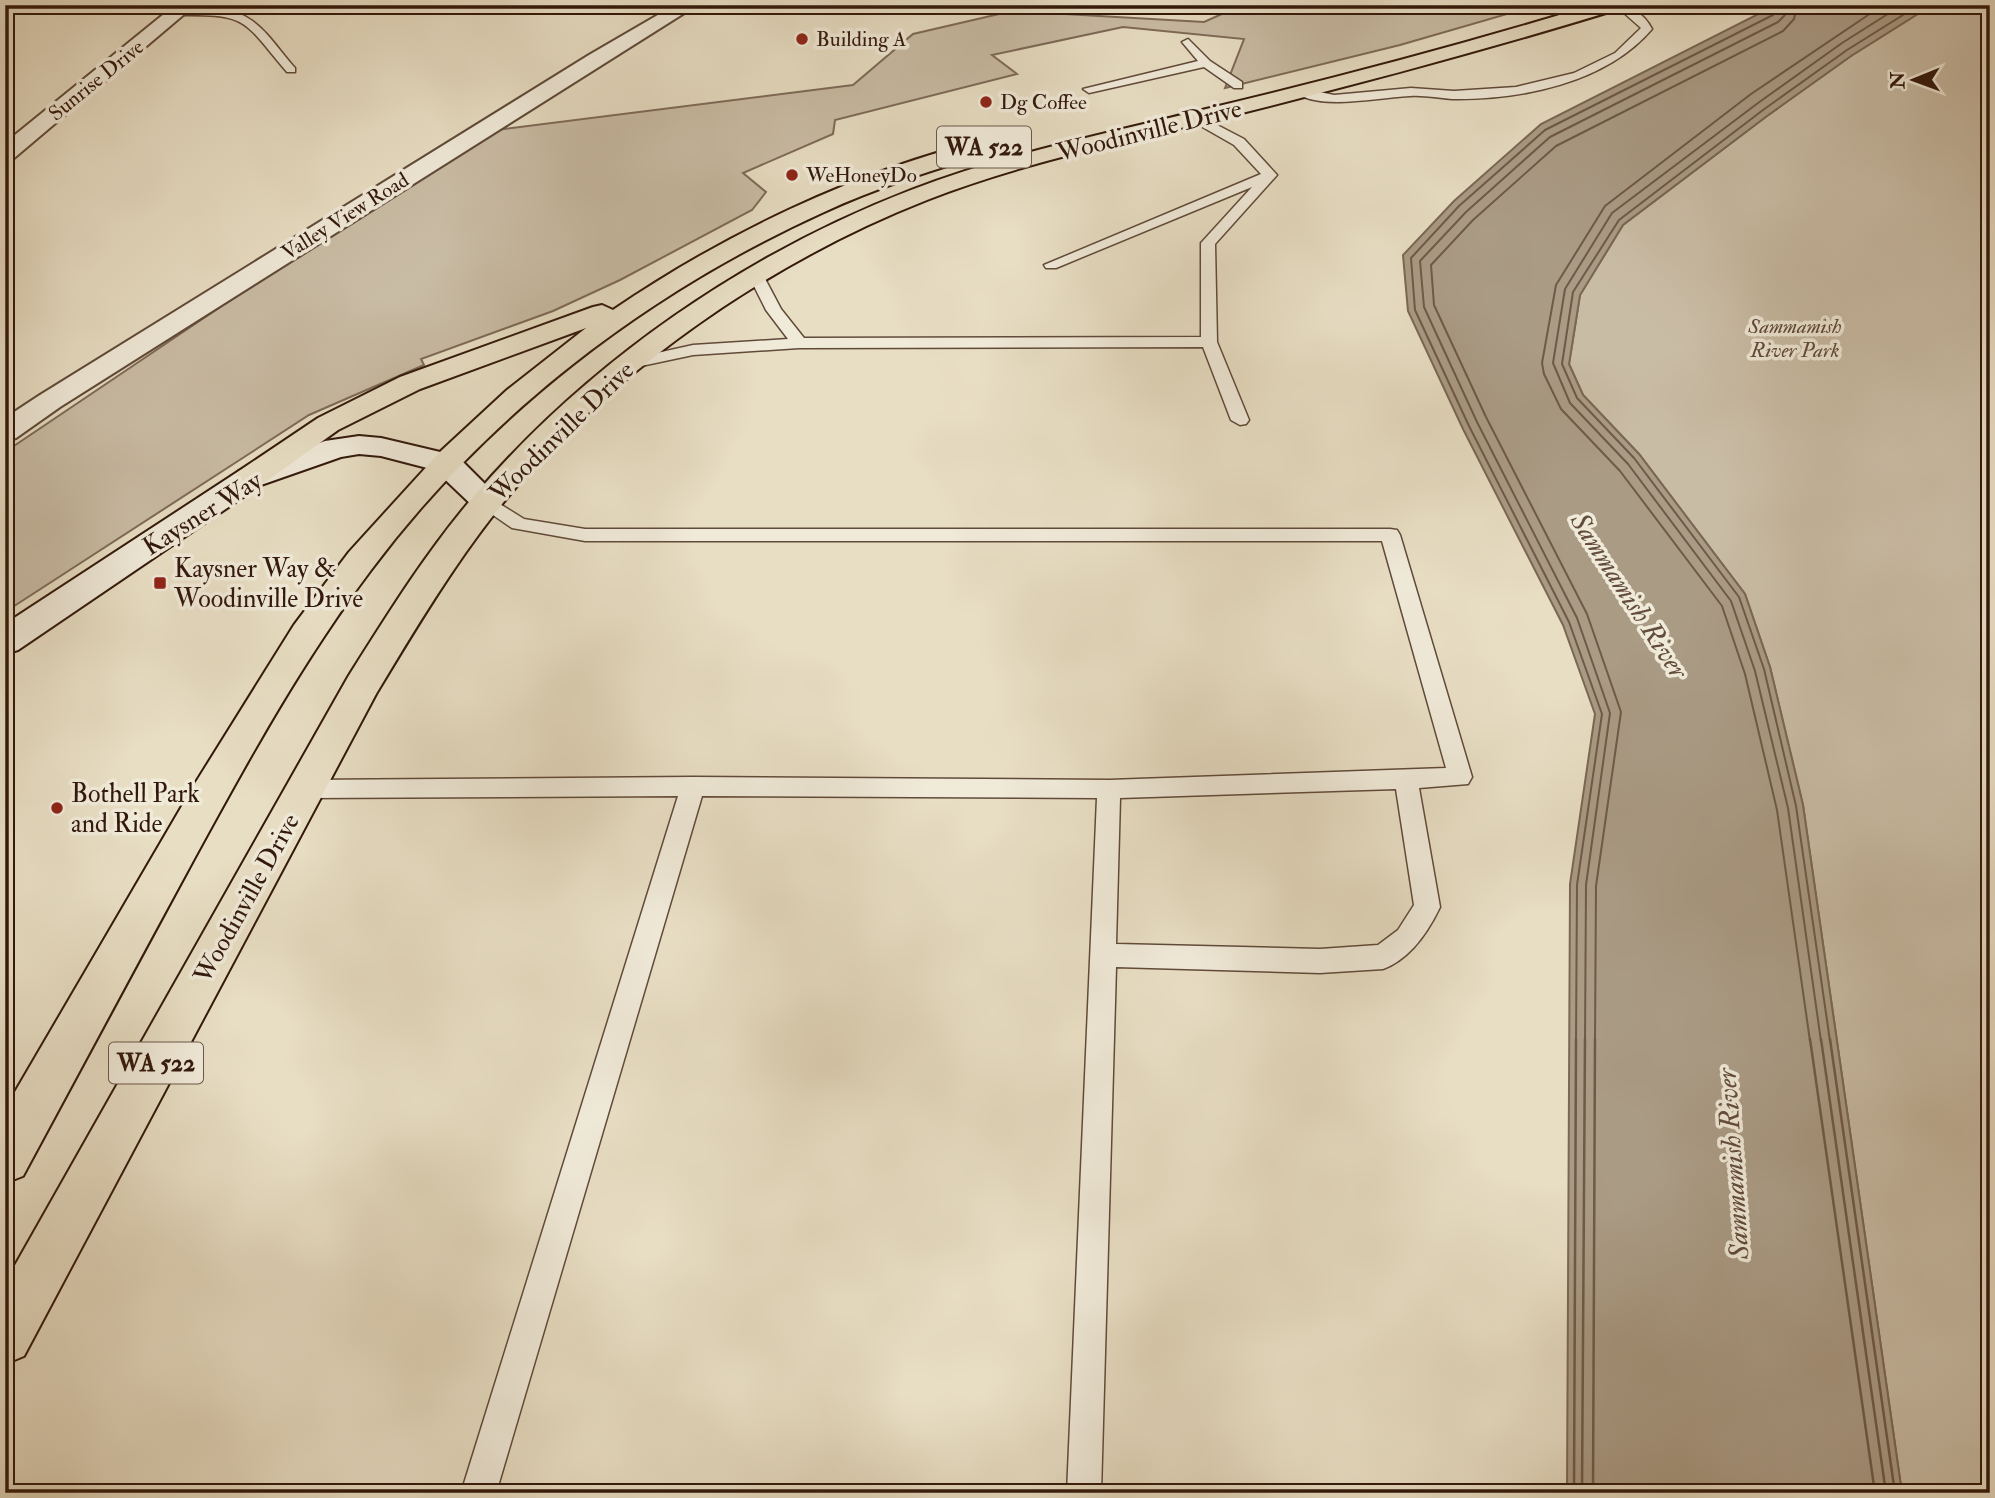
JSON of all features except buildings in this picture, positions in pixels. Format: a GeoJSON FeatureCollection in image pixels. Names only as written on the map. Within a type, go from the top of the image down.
{"type":"FeatureCollection","features":[{"type":"Feature","properties":{"kind":"main road","name":"Woodinville Drive"},"geometry":{"type":"LineString","coordinates":[[5,1337],[361,687],[405,615],[486,502],[580,405],[627,364],[677,327],[757,276],[823,239],[872,216],[986,171],[1301,92],[1534,30],[1613,5]]}},
{"type":"Feature","properties":{"kind":"main road","name":"Woodinville Drive"},"geometry":{"type":"LineString","coordinates":[[1214,91],[1260,79]]}},
{"type":"Feature","properties":{"kind":"main road","name":"Woodinville Drive"},"geometry":{"type":"LineString","coordinates":[[5,1158],[263,704],[310,632],[378,538],[446,463],[520,393],[593,333],[644,298],[741,240],[798,212],[923,165],[1002,142]]}},
{"type":"Feature","properties":{"kind":"main road"},"geometry":{"type":"LineString","coordinates":[[250,478],[328,424],[410,383],[644,298]]}},
{"type":"Feature","properties":{"kind":"street","name":"Valley View Road"},"geometry":{"type":"LineString","coordinates":[[5,432],[50,401],[585,66],[688,5]]}},
{"type":"Feature","properties":{"kind":"street","name":"Sunrise Drive"},"geometry":{"type":"LineString","coordinates":[[5,154],[182,9]]}},
{"type":"Feature","properties":{"kind":"street","name":"Kaysner Way"},"geometry":{"type":"LineString","coordinates":[[5,641],[250,478],[304,457],[359,445],[381,447],[446,463]]}},
{"type":"Feature","properties":{"kind":"street"},"geometry":{"type":"LineString","coordinates":[[446,463],[486,502]]}},
{"type":"Feature","properties":{"kind":"lane"},"geometry":{"type":"LineString","coordinates":[[1301,92],[1334,99],[1411,92],[1454,95],[1516,91],[1578,75],[1619,55],[1647,29],[1644,23],[1619,5]]}},
{"type":"Feature","properties":{"kind":"lane"},"geometry":{"type":"LineString","coordinates":[[182,9],[238,15],[250,23],[291,71]]}},
{"type":"Feature","properties":{"kind":"lane"},"geometry":{"type":"LineString","coordinates":[[1188,42],[1206,63],[1238,85]]}},
{"type":"Feature","properties":{"kind":"lane"},"geometry":{"type":"LineString","coordinates":[[1089,89],[1206,63]]}},
{"type":"Feature","properties":{"kind":"lane"},"geometry":{"type":"LineString","coordinates":[[1196,118],[1239,142],[1270,175]]}},
{"type":"Feature","properties":{"kind":"lane"},"geometry":{"type":"LineString","coordinates":[[1051,265],[1270,175]]}},
{"type":"Feature","properties":{"kind":"lane"},"geometry":{"type":"LineString","coordinates":[[1240,420],[1209,342],[1208,243],[1270,175]]}},
{"type":"Feature","properties":{"kind":"lane"},"geometry":{"type":"LineString","coordinates":[[757,276],[774,310],[799,343]]}},
{"type":"Feature","properties":{"kind":"lane"},"geometry":{"type":"LineString","coordinates":[[627,364],[693,350],[799,343],[1209,342]]}},
{"type":"Feature","properties":{"kind":"lane"},"geometry":{"type":"LineString","coordinates":[[306,789],[693,786],[1108,789],[1460,777],[1390,535],[585,536],[519,524],[486,502]]}},
{"type":"Feature","properties":{"kind":"lane"},"geometry":{"type":"LineString","coordinates":[[1103,956],[1320,961],[1383,957],[1407,938],[1427,907],[1406,779]]}},
{"type":"Feature","properties":{"kind":"lane"},"geometry":{"type":"LineString","coordinates":[[478,1493],[693,786]]}},
{"type":"Feature","properties":{"kind":"lane"},"geometry":{"type":"LineString","coordinates":[[1084,1493],[1108,789]]}},
{"type":"Feature","properties":{"kind":"green space"},"geometry":{"type":"Polygon","coordinates":[[[1242,5],[1538,5],[1400,45],[1225,88],[1244,39],[1123,27],[992,55],[1017,74],[835,120],[833,134],[743,173],[766,192],[752,210],[620,280],[553,311],[421,359],[424,365],[309,415],[5,612],[5,452],[480,132],[853,85],[913,34],[1012,11],[1204,22],[1242,5]]]}},
{"type":"Feature","properties":{"kind":"green space","name":"Sammamish River Park"},"geometry":{"type":"Polygon","coordinates":[[[1932,5],[1990,5],[1990,1493],[1902,1493],[1803,805],[1770,667],[1745,594],[1639,454],[1583,395],[1569,364],[1580,295],[1623,225],[1851,56],[1932,5]]]}},
{"type":"Feature","properties":{"kind":"water","name":"Sammamish River"},"geometry":{"type":"Polygon","coordinates":[[[1776,5],[1932,5],[1851,56],[1623,225],[1580,295],[1569,364],[1583,395],[1639,454],[1745,594],[1770,667],[1803,805],[1902,1493],[1567,1493],[1570,884],[1595,714],[1563,625],[1463,429],[1408,311],[1403,255],[1454,201],[1541,124],[1776,5]]]}},
{"type":"Feature","properties":{"kind":"place","name":"Building A"},"geometry":{"type":"Point","coordinates":[802,39]}},
{"type":"Feature","properties":{"kind":"place","name":"Dg Coffee"},"geometry":{"type":"Point","coordinates":[986,102]}},
{"type":"Feature","properties":{"kind":"place","name":"WeHoneyDo"},"geometry":{"type":"Point","coordinates":[792,175]}},
{"type":"Feature","properties":{"kind":"place","name":"Kaysner Way & Woodinville Drive"},"geometry":{"type":"Point","coordinates":[160,583]}},
{"type":"Feature","properties":{"kind":"place","name":"Bothell Park and Ride"},"geometry":{"type":"Point","coordinates":[57,808]}}]}
